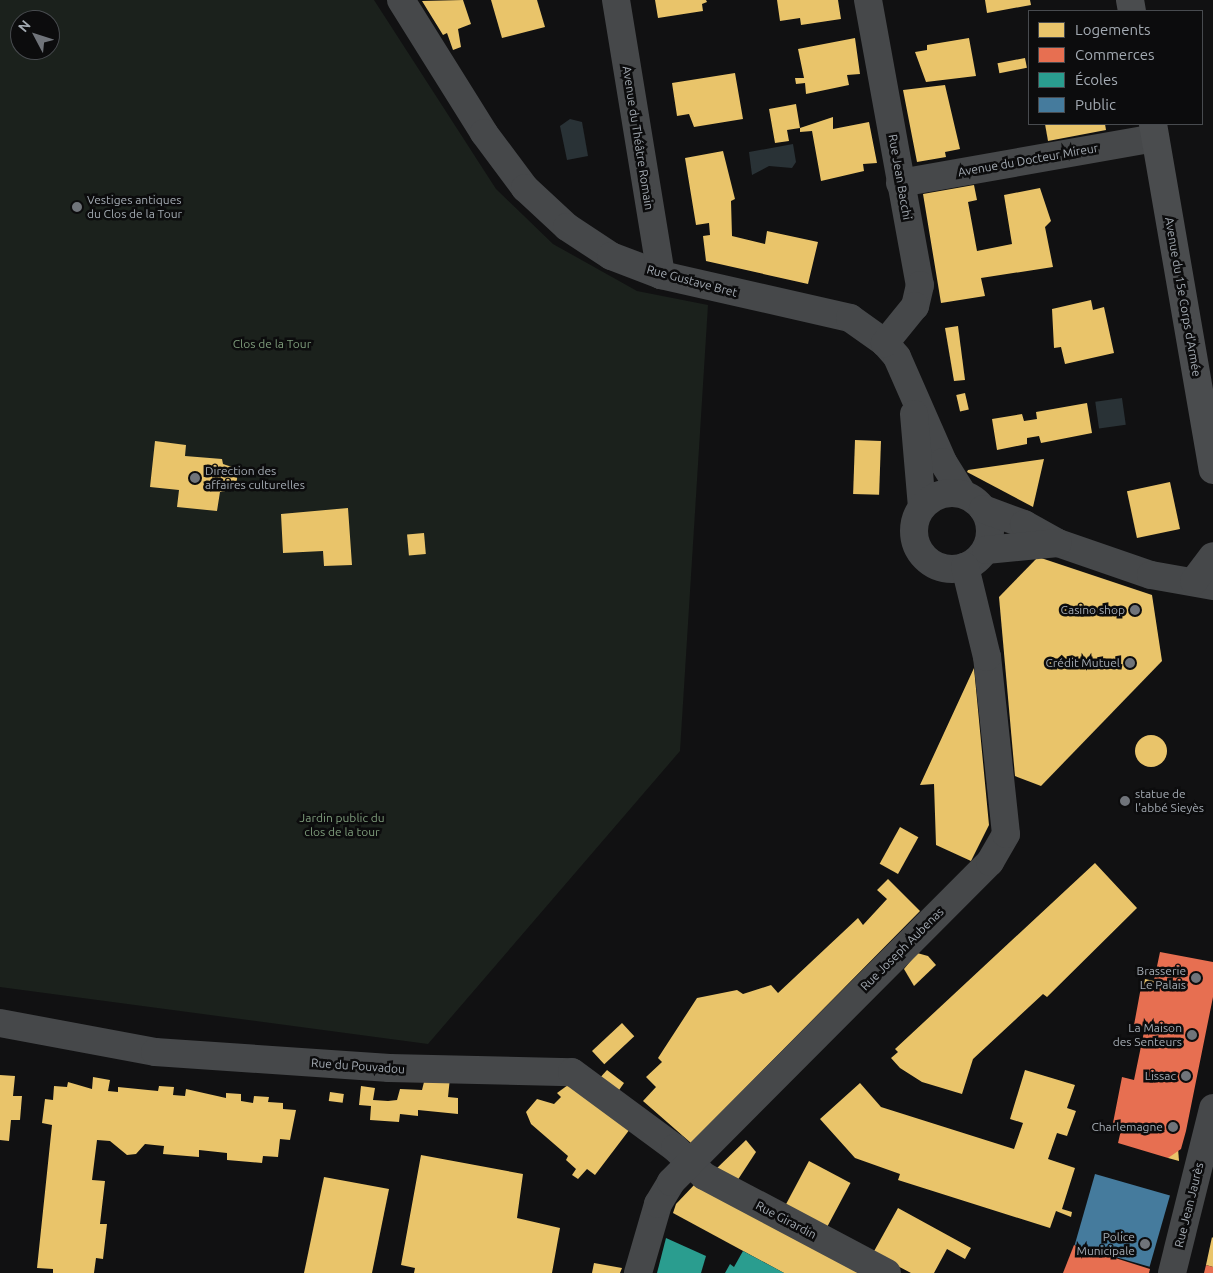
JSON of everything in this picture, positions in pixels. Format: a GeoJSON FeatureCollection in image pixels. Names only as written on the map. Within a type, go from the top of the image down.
{"type":"FeatureCollection","features":[{"type":"Feature","properties":{"kind":"main road","name":"Avenue du 15e Corps d'Armée"},"geometry":{"type":"LineString","coordinates":[[1154,131],[1213,470]]}},
{"type":"Feature","properties":{"kind":"street","name":"Rue Gustave Bret"},"geometry":{"type":"LineString","coordinates":[[401,0],[484,134],[525,188],[567,227],[611,256],[661,275],[850,318],[885,343],[897,357],[914,400],[973,501]]}},
{"type":"Feature","properties":{"kind":"street","name":"Avenue du Théâtre Romain"},"geometry":{"type":"LineString","coordinates":[[616,0],[661,275]]}},
{"type":"Feature","properties":{"kind":"street","name":"Rue Jean Bacchi"},"geometry":{"type":"LineString","coordinates":[[868,0],[919,296],[885,343]]}},
{"type":"Feature","properties":{"kind":"street","name":"Avenue du Docteur Mireur"},"geometry":{"type":"LineString","coordinates":[[900,183],[1154,131]]}},
{"type":"Feature","properties":{"kind":"street","name":"Rue Gustave Bret"},"geometry":{"type":"LineString","coordinates":[[914,400],[922,508]]}},
{"type":"Feature","properties":{"kind":"street"},"geometry":{"type":"LineString","coordinates":[[1058,543],[976,559],[943,569],[924,557],[914,537],[922,508],[938,496],[973,501],[1024,524],[1058,543],[1150,574],[1204,583],[1213,556]]}},
{"type":"Feature","properties":{"kind":"street"},"geometry":{"type":"LineString","coordinates":[[973,501],[990,524],[976,559]]}},
{"type":"Feature","properties":{"kind":"street","name":"Rue Joseph Aubenas"},"geometry":{"type":"LineString","coordinates":[[638,1273],[658,1204],[689,1162],[990,862],[1006,834],[976,559]]}},
{"type":"Feature","properties":{"kind":"street","name":"Rue du Pouvadou"},"geometry":{"type":"LineString","coordinates":[[0,1023],[155,1052],[389,1068],[553,1070],[572,1072],[689,1162]]}},
{"type":"Feature","properties":{"kind":"street","name":"Rue Jean Jaurès"},"geometry":{"type":"LineString","coordinates":[[1172,1273],[1213,1108]]}},
{"type":"Feature","properties":{"kind":"street","name":"Rue Girardin"},"geometry":{"type":"LineString","coordinates":[[689,1162],[704,1176],[887,1273]]}},
{"type":"Feature","properties":{"kind":"green space"},"geometry":{"type":"Polygon","coordinates":[[[0,0],[374,0],[496,189],[553,244],[637,291],[708,305],[680,751],[428,1044],[0,987],[0,0]]]}},
{"type":"Feature","properties":{"kind":"shaded area"},"geometry":{"type":"Polygon","coordinates":[[[570,119],[582,122],[588,156],[567,160],[560,126],[570,119]]]}},
{"type":"Feature","properties":{"kind":"shaded area"},"geometry":{"type":"Polygon","coordinates":[[[793,144],[796,162],[792,168],[769,166],[752,175],[749,152],[793,144]]]}},
{"type":"Feature","properties":{"kind":"shaded area"},"geometry":{"type":"Polygon","coordinates":[[[1122,398],[1126,425],[1099,428],[1095,402],[1122,398]]]}},
{"type":"Feature","properties":{"kind":"building: Logements"},"geometry":{"type":"Polygon","coordinates":[[[463,0],[471,24],[458,29],[461,47],[453,50],[447,33],[443,35],[422,1],[463,0]]]}},
{"type":"Feature","properties":{"kind":"building: Logements"},"geometry":{"type":"Polygon","coordinates":[[[491,0],[537,0],[545,27],[502,38],[491,0]]]}},
{"type":"Feature","properties":{"kind":"building: Logements"},"geometry":{"type":"Polygon","coordinates":[[[655,0],[706,0],[707,2],[702,4],[703,11],[658,18],[655,0]]]}},
{"type":"Feature","properties":{"kind":"building: Logements"},"geometry":{"type":"Polygon","coordinates":[[[777,0],[838,0],[841,19],[801,25],[800,18],[780,21],[777,0]]]}},
{"type":"Feature","properties":{"kind":"building: Logements"},"geometry":{"type":"Polygon","coordinates":[[[985,0],[1030,0],[1031,5],[987,13],[985,0]]]}},
{"type":"Feature","properties":{"kind":"building: Logements"},"geometry":{"type":"Polygon","coordinates":[[[855,38],[860,74],[847,75],[849,85],[806,94],[805,83],[796,84],[795,78],[804,78],[798,49],[855,38]]]}},
{"type":"Feature","properties":{"kind":"building: Logements"},"geometry":{"type":"Polygon","coordinates":[[[969,38],[976,76],[926,82],[915,52],[927,50],[927,45],[969,38]]]}},
{"type":"Feature","properties":{"kind":"building: Logements"},"geometry":{"type":"Polygon","coordinates":[[[1025,58],[1027,68],[999,73],[998,63],[1025,58]]]}},
{"type":"Feature","properties":{"kind":"building: Logements"},"geometry":{"type":"Polygon","coordinates":[[[735,73],[743,119],[694,127],[689,114],[677,116],[672,83],[735,73]]]}},
{"type":"Feature","properties":{"kind":"building: Logements"},"geometry":{"type":"Polygon","coordinates":[[[945,85],[960,149],[945,152],[946,157],[917,162],[903,90],[945,85]]]}},
{"type":"Feature","properties":{"kind":"building: Logements"},"geometry":{"type":"Polygon","coordinates":[[[796,104],[800,128],[787,130],[789,141],[775,143],[769,109],[796,104]]]}},
{"type":"Feature","properties":{"kind":"building: Logements"},"geometry":{"type":"Polygon","coordinates":[[[833,117],[833,129],[869,122],[877,163],[863,164],[864,171],[821,181],[812,131],[800,132],[800,128],[833,117]]]}},
{"type":"Feature","properties":{"kind":"building: Logements"},"geometry":{"type":"Polygon","coordinates":[[[1045,125],[1105,125],[1106,130],[1048,141],[1045,125]]]}},
{"type":"Feature","properties":{"kind":"building: Logements"},"geometry":{"type":"Polygon","coordinates":[[[723,151],[735,199],[731,201],[732,236],[765,244],[767,231],[818,242],[808,284],[706,261],[703,236],[710,235],[709,223],[696,225],[685,158],[723,151]]]}},
{"type":"Feature","properties":{"kind":"building: Logements"},"geometry":{"type":"Polygon","coordinates":[[[974,185],[977,200],[968,202],[977,251],[1012,244],[1004,195],[1040,188],[1051,221],[1045,227],[1053,267],[981,278],[985,296],[941,303],[923,194],[974,185]]]}},
{"type":"Feature","properties":{"kind":"building: Logements"},"geometry":{"type":"Polygon","coordinates":[[[1091,300],[1093,310],[1104,307],[1114,353],[1065,364],[1061,347],[1054,348],[1052,309],[1091,300]]]}},
{"type":"Feature","properties":{"kind":"building: Logements"},"geometry":{"type":"Polygon","coordinates":[[[958,326],[965,380],[954,381],[945,328],[958,326]]]}},
{"type":"Feature","properties":{"kind":"building: Logements"},"geometry":{"type":"Polygon","coordinates":[[[965,393],[969,410],[960,412],[956,395],[965,393]]]}},
{"type":"Feature","properties":{"kind":"building: Logements"},"geometry":{"type":"Polygon","coordinates":[[[1087,403],[1092,433],[1041,443],[1039,436],[1027,438],[1027,444],[997,450],[992,419],[1022,414],[1024,421],[1037,419],[1036,412],[1087,403]]]}},
{"type":"Feature","properties":{"kind":"building: Logements"},"geometry":{"type":"Polygon","coordinates":[[[855,440],[881,441],[879,495],[853,494],[855,440]]]}},
{"type":"Feature","properties":{"kind":"building: Logements","name":"Direction des affaires culturelles"},"geometry":{"type":"Polygon","coordinates":[[[155,441],[186,445],[185,456],[222,459],[223,464],[238,469],[236,489],[220,492],[217,511],[177,507],[179,490],[150,487],[155,441]]]}},
{"type":"Feature","properties":{"kind":"building: Logements"},"geometry":{"type":"Polygon","coordinates":[[[1044,459],[1033,507],[967,472],[968,470],[1044,459]]]}},
{"type":"Feature","properties":{"kind":"building: Logements"},"geometry":{"type":"Polygon","coordinates":[[[1170,482],[1180,529],[1137,538],[1127,491],[1170,482]]]}},
{"type":"Feature","properties":{"kind":"building: Logements"},"geometry":{"type":"Polygon","coordinates":[[[348,508],[352,565],[324,566],[323,551],[283,553],[281,514],[348,508]]]}},
{"type":"Feature","properties":{"kind":"building: Logements"},"geometry":{"type":"Polygon","coordinates":[[[424,533],[426,554],[409,555],[407,534],[424,533]]]}},
{"type":"Feature","properties":{"kind":"building: Logements"},"geometry":{"type":"Polygon","coordinates":[[[1038,557],[1152,595],[1162,661],[1041,786],[1015,776],[999,597],[1038,557]]]}},
{"type":"Feature","properties":{"kind":"building: Logements"},"geometry":{"type":"Polygon","coordinates":[[[974,668],[989,825],[971,861],[936,845],[934,784],[920,785],[974,668]]]}},
{"type":"Feature","properties":{"kind":"building: Logements"},"geometry":{"type":"Polygon","coordinates":[[[1151,735],[1157,736],[1162,740],[1166,745],[1166,757],[1162,762],[1157,766],[1151,767],[1145,766],[1140,762],[1136,757],[1135,751],[1136,745],[1140,740],[1145,736],[1151,735]]]}},
{"type":"Feature","properties":{"kind":"building: Logements"},"geometry":{"type":"Polygon","coordinates":[[[900,827],[918,837],[898,874],[880,864],[900,827]]]}},
{"type":"Feature","properties":{"kind":"building: Logements"},"geometry":{"type":"Polygon","coordinates":[[[1095,863],[1137,908],[1047,997],[1043,994],[973,1059],[962,1094],[922,1082],[900,1068],[891,1058],[898,1052],[895,1049],[1095,863]]]}},
{"type":"Feature","properties":{"kind":"building: Logements"},"geometry":{"type":"Polygon","coordinates":[[[888,879],[920,911],[691,1143],[643,1101],[656,1087],[646,1077],[662,1062],[658,1058],[697,998],[737,990],[743,994],[771,985],[778,993],[858,918],[863,925],[887,899],[877,890],[888,879]]]}},
{"type":"Feature","properties":{"kind":"building: Logements"},"geometry":{"type":"Polygon","coordinates":[[[917,953],[928,956],[936,965],[914,986],[904,969],[917,953]]]}},
{"type":"Feature","properties":{"kind":"building: Logements"},"geometry":{"type":"Polygon","coordinates":[[[1145,979],[1154,981],[1152,990],[1143,988],[1145,979]]]}},
{"type":"Feature","properties":{"kind":"building: Logements"},"geometry":{"type":"Polygon","coordinates":[[[622,1023],[634,1036],[604,1064],[592,1051],[622,1023]]]}},
{"type":"Feature","properties":{"kind":"building: Logements"},"geometry":{"type":"Polygon","coordinates":[[[607,1070],[624,1083],[617,1093],[598,1080],[607,1070]]]}},
{"type":"Feature","properties":{"kind":"building: Logements"},"geometry":{"type":"Polygon","coordinates":[[[1025,1070],[1075,1085],[1067,1108],[1076,1111],[1067,1136],[1057,1133],[1048,1159],[1075,1168],[1062,1209],[1072,1212],[1071,1217],[1056,1211],[1050,1228],[898,1180],[900,1174],[855,1158],[820,1119],[860,1083],[881,1107],[1014,1149],[1023,1123],[1010,1119],[1025,1070]]]}},
{"type":"Feature","properties":{"kind":"building: Logements"},"geometry":{"type":"Polygon","coordinates":[[[0,1075],[15,1076],[13,1096],[22,1096],[20,1120],[11,1120],[9,1141],[0,1140],[0,1075]]]}},
{"type":"Feature","properties":{"kind":"building: Logements"},"geometry":{"type":"Polygon","coordinates":[[[93,1077],[110,1080],[108,1091],[118,1092],[118,1087],[158,1091],[159,1086],[174,1087],[173,1095],[185,1096],[186,1089],[226,1098],[226,1093],[241,1094],[241,1101],[253,1103],[254,1096],[269,1097],[268,1102],[283,1103],[283,1109],[296,1110],[290,1140],[280,1139],[278,1157],[263,1156],[262,1163],[227,1160],[227,1153],[199,1150],[199,1157],[163,1154],[164,1146],[145,1144],[136,1154],[127,1155],[110,1141],[97,1140],[92,1180],[105,1181],[100,1224],[107,1224],[103,1259],[96,1258],[94,1273],[53,1273],[53,1269],[37,1268],[52,1125],[42,1123],[45,1099],[53,1100],[54,1086],[67,1087],[68,1082],[92,1089],[93,1077]]]}},
{"type":"Feature","properties":{"kind":"building: Logements"},"geometry":{"type":"Polygon","coordinates":[[[450,1078],[448,1097],[458,1098],[458,1114],[418,1110],[418,1116],[400,1114],[399,1122],[370,1120],[371,1106],[359,1105],[361,1086],[375,1088],[373,1100],[388,1101],[397,1100],[400,1089],[422,1090],[424,1082],[450,1078]]]}},
{"type":"Feature","properties":{"kind":"building: Logements"},"geometry":{"type":"Polygon","coordinates":[[[568,1085],[630,1129],[595,1175],[587,1169],[578,1179],[572,1175],[576,1169],[566,1160],[568,1156],[531,1124],[526,1112],[537,1099],[554,1104],[561,1097],[557,1093],[568,1085]]]}},
{"type":"Feature","properties":{"kind":"building: Logements"},"geometry":{"type":"Polygon","coordinates":[[[330,1092],[344,1094],[343,1103],[329,1101],[330,1092]]]}},
{"type":"Feature","properties":{"kind":"building: Logements"},"geometry":{"type":"Polygon","coordinates":[[[746,1140],[756,1152],[737,1181],[715,1170],[746,1140]]]}},
{"type":"Feature","properties":{"kind":"building: Logements"},"geometry":{"type":"Polygon","coordinates":[[[1178,1148],[1179,1161],[1168,1158],[1168,1155],[1178,1148]]]}},
{"type":"Feature","properties":{"kind":"building: Logements"},"geometry":{"type":"Polygon","coordinates":[[[421,1155],[523,1174],[517,1218],[560,1228],[552,1273],[414,1273],[415,1268],[401,1265],[421,1155]]]}},
{"type":"Feature","properties":{"kind":"building: Logements"},"geometry":{"type":"Polygon","coordinates":[[[809,1161],[850,1183],[827,1228],[785,1206],[809,1161]]]}},
{"type":"Feature","properties":{"kind":"building: Logements"},"geometry":{"type":"Polygon","coordinates":[[[324,1177],[389,1189],[372,1273],[304,1273],[324,1177]]]}},
{"type":"Feature","properties":{"kind":"building: Logements"},"geometry":{"type":"Polygon","coordinates":[[[696,1183],[861,1273],[784,1273],[673,1213],[676,1204],[696,1183]]]}},
{"type":"Feature","properties":{"kind":"building: Logements"},"geometry":{"type":"Polygon","coordinates":[[[898,1208],[971,1248],[965,1259],[947,1249],[934,1273],[911,1273],[873,1253],[898,1208]]]}},
{"type":"Feature","properties":{"kind":"building: Logements"},"geometry":{"type":"Polygon","coordinates":[[[1213,1238],[1213,1267],[1206,1265],[1213,1238]]]}},
{"type":"Feature","properties":{"kind":"building: Logements"},"geometry":{"type":"Polygon","coordinates":[[[594,1263],[622,1268],[620,1273],[592,1273],[594,1263]]]}},
{"type":"Feature","properties":{"kind":"building: Commerces"},"geometry":{"type":"Polygon","coordinates":[[[1160,952],[1213,962],[1213,997],[1186,1131],[1181,1149],[1168,1158],[1118,1143],[1121,1130],[1112,1128],[1122,1077],[1134,1080],[1145,1027],[1134,1025],[1141,987],[1152,990],[1160,952]]]}},
{"type":"Feature","properties":{"kind":"building: Commerces"},"geometry":{"type":"Polygon","coordinates":[[[1074,1245],[1150,1269],[1149,1273],[1063,1273],[1074,1245]]]}},
{"type":"Feature","properties":{"kind":"building: Commerces"},"geometry":{"type":"Polygon","coordinates":[[[1206,1265],[1213,1267],[1213,1273],[1204,1273],[1206,1265]]]}},
{"type":"Feature","properties":{"kind":"building: Écoles"},"geometry":{"type":"Polygon","coordinates":[[[666,1238],[706,1256],[701,1273],[657,1273],[666,1238]]]}},
{"type":"Feature","properties":{"kind":"building: Écoles"},"geometry":{"type":"Polygon","coordinates":[[[743,1251],[784,1273],[725,1273],[730,1264],[734,1267],[743,1251]]]}},
{"type":"Feature","properties":{"kind":"building: Public"},"geometry":{"type":"Polygon","coordinates":[[[1095,1174],[1170,1195],[1150,1267],[1075,1245],[1095,1174]]]}},
{"type":"Feature","properties":{"kind":"place","name":"Vestiges antiques du Clos de la Tour"},"geometry":{"type":"Point","coordinates":[77,207]}},
{"type":"Feature","properties":{"kind":"place","name":"Direction des affaires culturelles"},"geometry":{"type":"Point","coordinates":[195,478]}},
{"type":"Feature","properties":{"kind":"place","name":"Casino shop"},"geometry":{"type":"Point","coordinates":[1135,610]}},
{"type":"Feature","properties":{"kind":"place","name":"Crédit Mutuel"},"geometry":{"type":"Point","coordinates":[1130,663]}},
{"type":"Feature","properties":{"kind":"place","name":"statue de l'abbé Sieyès"},"geometry":{"type":"Point","coordinates":[1125,801]}},
{"type":"Feature","properties":{"kind":"place","name":"Brasserie Le Palais"},"geometry":{"type":"Point","coordinates":[1196,978]}},
{"type":"Feature","properties":{"kind":"place","name":"La Maison des Senteurs"},"geometry":{"type":"Point","coordinates":[1192,1035]}},
{"type":"Feature","properties":{"kind":"place","name":"Lissac"},"geometry":{"type":"Point","coordinates":[1186,1076]}},
{"type":"Feature","properties":{"kind":"place","name":"Charlemagne"},"geometry":{"type":"Point","coordinates":[1173,1127]}},
{"type":"Feature","properties":{"kind":"place","name":"Police Municipale"},"geometry":{"type":"Point","coordinates":[1145,1244]}},
{"type":"Feature","properties":{"kind":"park label","name":"Clos de la Tour"},"geometry":{"type":"Point","coordinates":[272,344]}},
{"type":"Feature","properties":{"kind":"park label","name":"Jardin public du clos de la tour"},"geometry":{"type":"Point","coordinates":[342,825]}}]}
